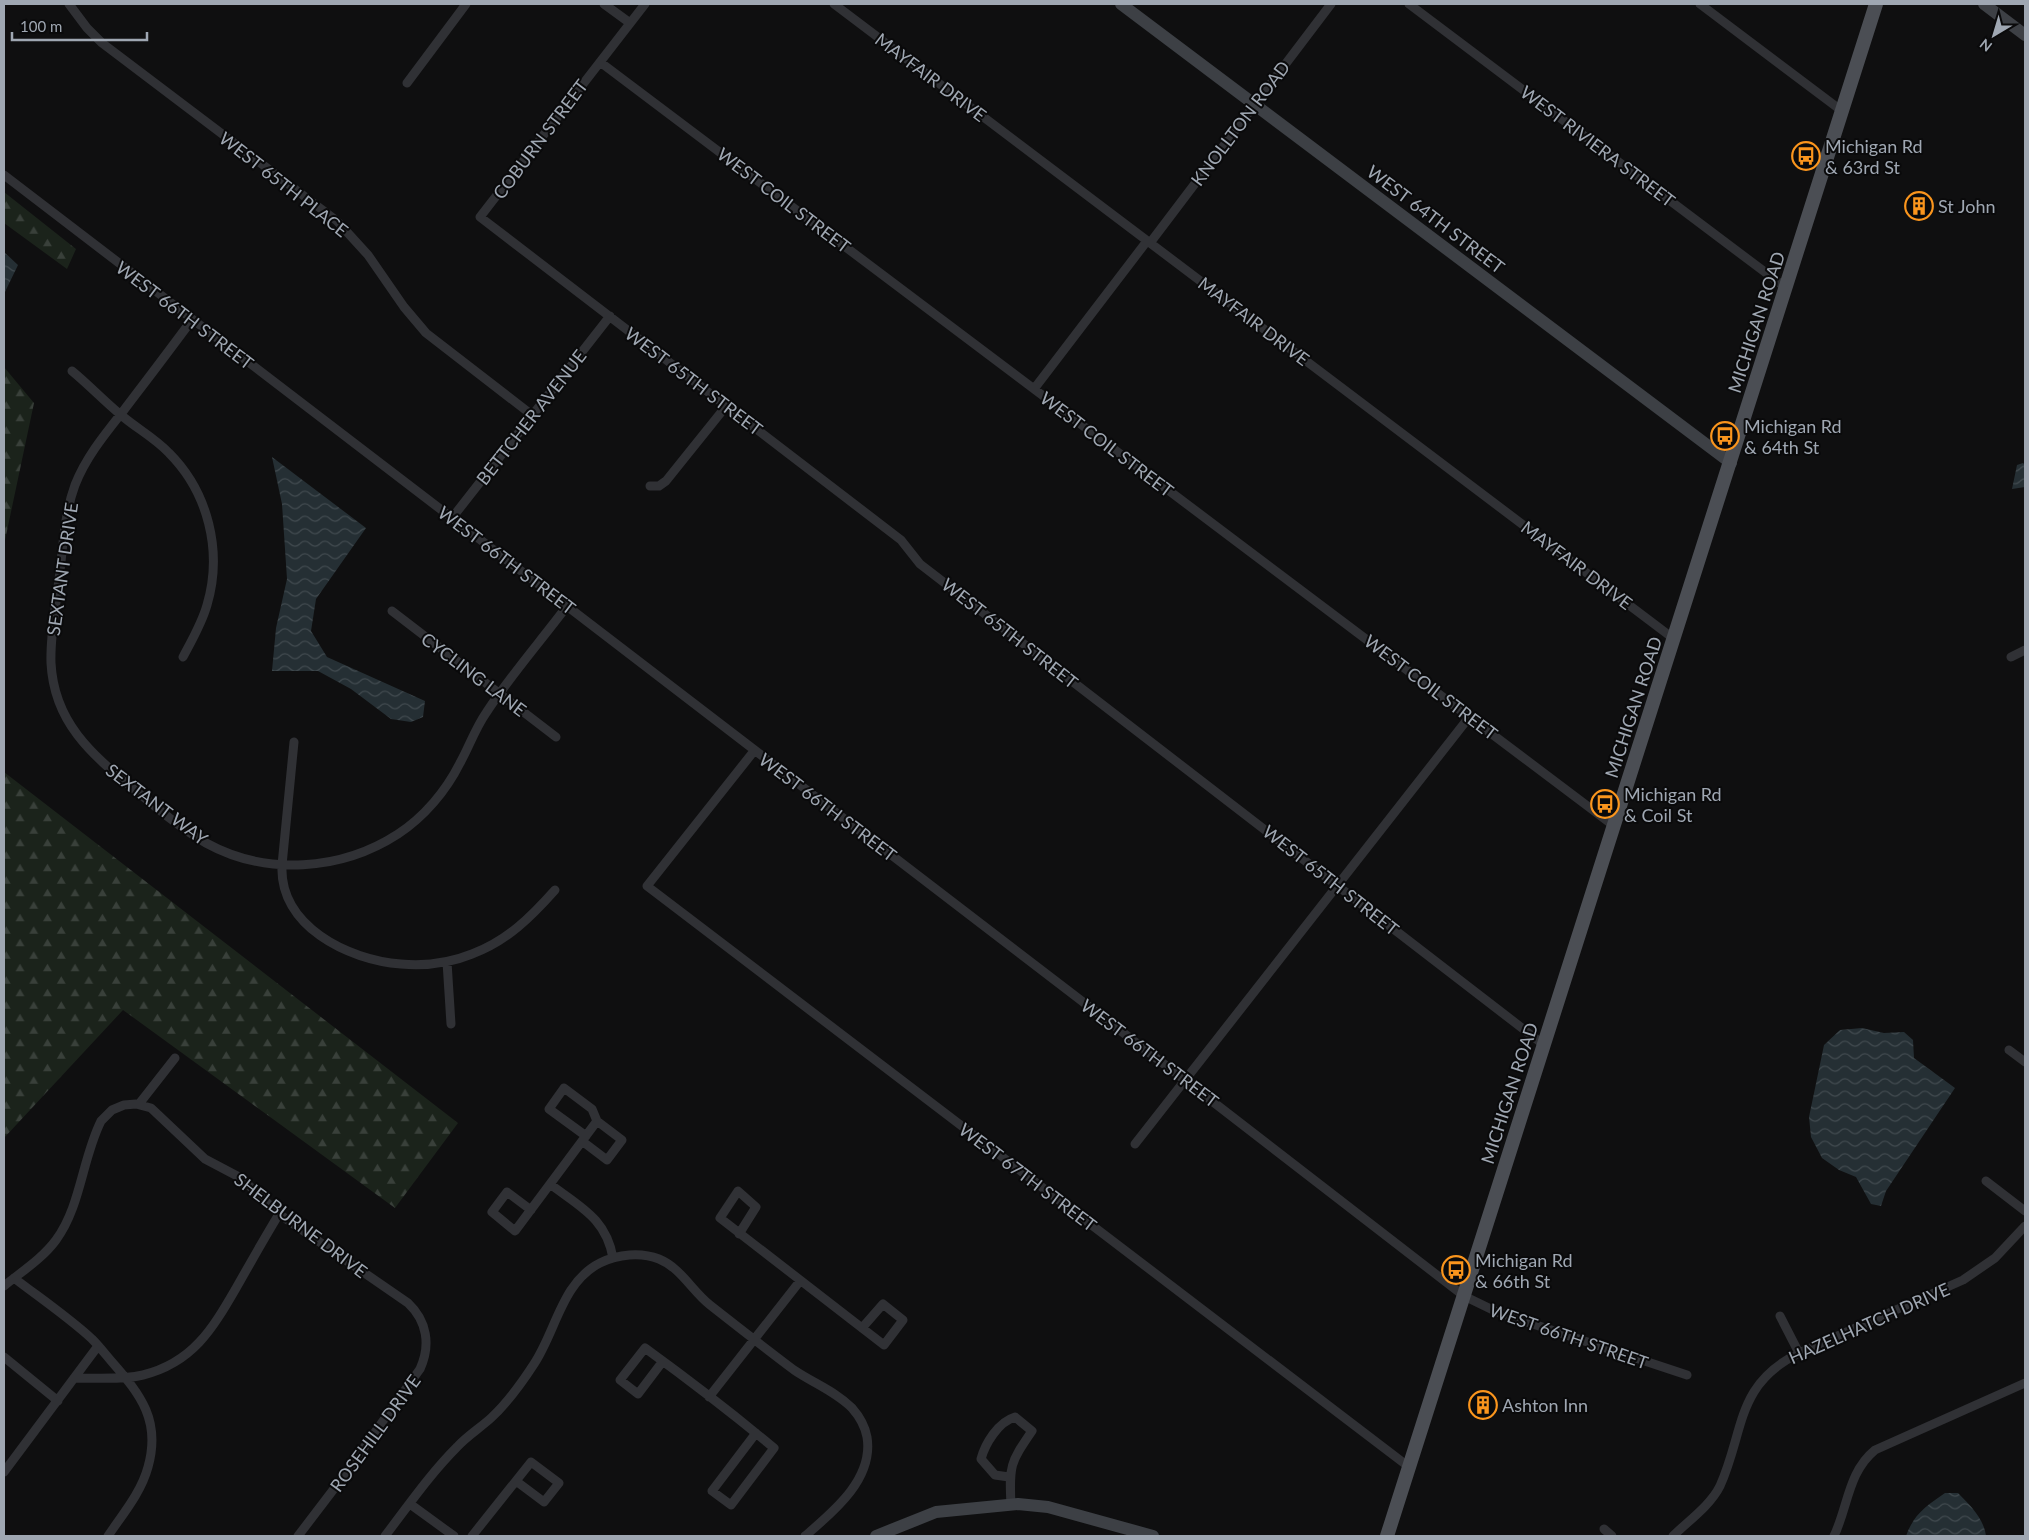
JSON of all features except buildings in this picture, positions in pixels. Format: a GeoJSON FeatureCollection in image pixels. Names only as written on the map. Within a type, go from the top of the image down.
{"type":"FeatureCollection","features":[{"type":"Feature","properties":{"kind":"main road","name":"MICHIGAN ROAD"},"geometry":{"type":"LineString","coordinates":[[1387,1536],[1876,4]]}},
{"type":"Feature","properties":{"kind":"street","name":"WEST 65TH PLACE"},"geometry":{"type":"LineString","coordinates":[[69,4],[102,43],[336,221],[368,255],[404,307],[426,333],[532,415]]}},
{"type":"Feature","properties":{"kind":"street"},"geometry":{"type":"LineString","coordinates":[[407,83],[466,4]]}},
{"type":"Feature","properties":{"kind":"street"},"geometry":{"type":"LineString","coordinates":[[604,4],[630,23]]}},
{"type":"Feature","properties":{"kind":"street","name":"COBURN STREET"},"geometry":{"type":"LineString","coordinates":[[480,217],[645,4]]}},
{"type":"Feature","properties":{"kind":"street","name":"MAYFAIR DRIVE"},"geometry":{"type":"LineString","coordinates":[[834,4],[1674,639]]}},
{"type":"Feature","properties":{"kind":"street","name":"WEST 64TH STREET"},"geometry":{"type":"LineString","coordinates":[[1121,4],[1731,463]]}},
{"type":"Feature","properties":{"kind":"street","name":"KNOLLTON ROAD"},"geometry":{"type":"LineString","coordinates":[[1034,389],[1331,4]]}},
{"type":"Feature","properties":{"kind":"street","name":"WEST RIVIERA STREET"},"geometry":{"type":"LineString","coordinates":[[1409,4],[1786,288]]}},
{"type":"Feature","properties":{"kind":"street"},"geometry":{"type":"LineString","coordinates":[[1700,4],[1842,111]]}},
{"type":"Feature","properties":{"kind":"street"},"geometry":{"type":"LineString","coordinates":[[1984,4],[2025,35]]}},
{"type":"Feature","properties":{"kind":"street","name":"WEST COIL STREET"},"geometry":{"type":"LineString","coordinates":[[600,62],[1614,826]]}},
{"type":"Feature","properties":{"kind":"street","name":"WEST 66TH STREET"},"geometry":{"type":"LineString","coordinates":[[4,175],[191,321],[567,606],[1464,1296],[1496,1312],[1687,1375]]}},
{"type":"Feature","properties":{"kind":"street","name":"WEST 65TH STREET"},"geometry":{"type":"LineString","coordinates":[[480,217],[901,540],[920,564],[1544,1045]]}},
{"type":"Feature","properties":{"kind":"street","name":"BETTCHER AVENUE"},"geometry":{"type":"LineString","coordinates":[[452,518],[610,316]]}},
{"type":"Feature","properties":{"kind":"street","name":"SEXTANT DRIVE"},"geometry":{"type":"LineString","coordinates":[[74,731],[59,702],[51,665],[51,643],[68,512],[74,489],[84,465],[120,414],[191,321]]}},
{"type":"Feature","properties":{"kind":"street"},"geometry":{"type":"LineString","coordinates":[[72,371],[120,414],[164,448],[188,476],[200,497],[209,525],[214,557],[211,590],[201,622],[183,657]]}},
{"type":"Feature","properties":{"kind":"street"},"geometry":{"type":"LineString","coordinates":[[650,486],[659,486],[666,481],[727,405]]}},
{"type":"Feature","properties":{"kind":"street","name":"SEXTANT WAY"},"geometry":{"type":"LineString","coordinates":[[74,731],[104,764],[182,828],[205,842],[242,858],[282,865],[311,865],[348,858],[382,844],[406,828],[428,808],[458,769],[484,716],[567,606]]}},
{"type":"Feature","properties":{"kind":"street","name":"CYCLING LANE"},"geometry":{"type":"LineString","coordinates":[[392,611],[556,737]]}},
{"type":"Feature","properties":{"kind":"street"},"geometry":{"type":"LineString","coordinates":[[2011,657],[2025,650]]}},
{"type":"Feature","properties":{"kind":"street"},"geometry":{"type":"LineString","coordinates":[[1135,1144],[1470,716]]}},
{"type":"Feature","properties":{"kind":"street"},"geometry":{"type":"LineString","coordinates":[[294,742],[282,865],[284,889],[290,904],[302,921],[325,939],[348,951],[380,961],[418,965],[447,962],[480,952],[509,935],[526,922],[556,890]]}},
{"type":"Feature","properties":{"kind":"street","name":"WEST 67TH STREET"},"geometry":{"type":"LineString","coordinates":[[754,751],[647,886],[1409,1466]]}},
{"type":"Feature","properties":{"kind":"street"},"geometry":{"type":"LineString","coordinates":[[447,962],[451,1024]]}},
{"type":"Feature","properties":{"kind":"street"},"geometry":{"type":"LineString","coordinates":[[2009,1050],[2025,1062]]}},
{"type":"Feature","properties":{"kind":"street"},"geometry":{"type":"LineString","coordinates":[[4,1286],[43,1254],[60,1234],[68,1218],[100,1124],[109,1112],[128,1104],[139,1104],[175,1058]]}},
{"type":"Feature","properties":{"kind":"street"},"geometry":{"type":"LineString","coordinates":[[564,1088],[592,1109],[597,1121],[622,1140],[607,1160],[549,1109],[564,1088]]}},
{"type":"Feature","properties":{"kind":"street","name":"SHELBURNE DRIVE"},"geometry":{"type":"LineString","coordinates":[[139,1104],[151,1108],[204,1160],[241,1178],[279,1214],[408,1303],[421,1321]]}},
{"type":"Feature","properties":{"kind":"street"},"geometry":{"type":"LineString","coordinates":[[530,1210],[507,1192],[492,1212],[515,1231],[597,1121]]}},
{"type":"Feature","properties":{"kind":"street"},"geometry":{"type":"LineString","coordinates":[[1986,1181],[2025,1211]]}},
{"type":"Feature","properties":{"kind":"street"},"geometry":{"type":"LineString","coordinates":[[550,1184],[602,1226],[610,1241],[613,1258]]}},
{"type":"Feature","properties":{"kind":"street"},"geometry":{"type":"LineString","coordinates":[[739,1234],[756,1207],[738,1191],[720,1218],[739,1234],[884,1346],[903,1320],[883,1304],[862,1328]]}},
{"type":"Feature","properties":{"kind":"street"},"geometry":{"type":"LineString","coordinates":[[74,1378],[126,1378],[142,1375],[164,1368],[187,1354],[217,1322],[279,1214]]}},
{"type":"Feature","properties":{"kind":"street","name":"HAZELHATCH DRIVE"},"geometry":{"type":"LineString","coordinates":[[1672,1536],[1709,1501],[1719,1487],[1746,1406],[1754,1391],[1773,1369],[1799,1353],[1963,1280],[1995,1258],[2025,1226]]}},
{"type":"Feature","properties":{"kind":"street"},"geometry":{"type":"LineString","coordinates":[[386,1536],[456,1447],[498,1411],[532,1367],[575,1284],[594,1267],[613,1258],[638,1254],[660,1260],[678,1271],[703,1300],[795,1371],[839,1397],[853,1410],[863,1425],[867,1438],[866,1458],[862,1472],[853,1489],[829,1516],[805,1536]]}},
{"type":"Feature","properties":{"kind":"street"},"geometry":{"type":"LineString","coordinates":[[14,1278],[86,1334],[98,1346],[140,1396],[147,1412],[152,1432],[152,1452],[143,1482],[108,1536]]}},
{"type":"Feature","properties":{"kind":"street"},"geometry":{"type":"LineString","coordinates":[[709,1397],[800,1281]]}},
{"type":"Feature","properties":{"kind":"street"},"geometry":{"type":"LineString","coordinates":[[1780,1316],[1799,1353]]}},
{"type":"Feature","properties":{"kind":"street","name":"ROSEHILL DRIVE"},"geometry":{"type":"LineString","coordinates":[[298,1536],[419,1372],[427,1345],[426,1333],[421,1321]]}},
{"type":"Feature","properties":{"kind":"street"},"geometry":{"type":"LineString","coordinates":[[4,1472],[98,1346]]}},
{"type":"Feature","properties":{"kind":"street"},"geometry":{"type":"LineString","coordinates":[[663,1361],[638,1394],[620,1380],[645,1348],[663,1361],[756,1433],[774,1448],[731,1505],[712,1491],[756,1433]]}},
{"type":"Feature","properties":{"kind":"street"},"geometry":{"type":"LineString","coordinates":[[4,1357],[58,1401]]}},
{"type":"Feature","properties":{"kind":"street"},"geometry":{"type":"LineString","coordinates":[[1834,1536],[1855,1475],[1864,1461],[1875,1450],[2025,1384]]}},
{"type":"Feature","properties":{"kind":"street"},"geometry":{"type":"LineString","coordinates":[[1009,1477],[995,1475],[981,1460],[984,1448],[1002,1424],[1015,1417],[1032,1431],[1015,1456],[1009,1477],[1011,1505]]}},
{"type":"Feature","properties":{"kind":"street"},"geometry":{"type":"LineString","coordinates":[[472,1536],[531,1462],[559,1483],[544,1502],[516,1481]]}},
{"type":"Feature","properties":{"kind":"street"},"geometry":{"type":"LineString","coordinates":[[410,1504],[454,1536]]}},
{"type":"Feature","properties":{"kind":"street"},"geometry":{"type":"LineString","coordinates":[[876,1536],[936,1512],[1011,1505],[1048,1507],[1153,1536]]}},
{"type":"Feature","properties":{"kind":"street"},"geometry":{"type":"LineString","coordinates":[[1604,1529],[1612,1536]]}},
{"type":"Feature","properties":{"kind":"green space"},"geometry":{"type":"Polygon","coordinates":[[[4,192],[76,249],[67,269],[4,223],[4,192]]]}},
{"type":"Feature","properties":{"kind":"green space"},"geometry":{"type":"Polygon","coordinates":[[[4,367],[34,403],[4,545],[4,367]]]}},
{"type":"Feature","properties":{"kind":"green space"},"geometry":{"type":"Polygon","coordinates":[[[4,772],[458,1123],[395,1208],[123,1010],[4,1138],[4,772]]]}},
{"type":"Feature","properties":{"kind":"water"},"geometry":{"type":"Polygon","coordinates":[[[4,252],[18,265],[4,294],[4,252]]]}},
{"type":"Feature","properties":{"kind":"water"},"geometry":{"type":"Polygon","coordinates":[[[272,457],[366,528],[316,599],[311,631],[327,657],[425,701],[423,717],[411,722],[391,719],[351,689],[318,671],[272,671],[276,628],[287,579],[282,504],[272,457]]]}},
{"type":"Feature","properties":{"kind":"water"},"geometry":{"type":"Polygon","coordinates":[[[2023,463],[2025,465],[2025,487],[2012,489],[2017,465],[2023,463]]]}},
{"type":"Feature","properties":{"kind":"water"},"geometry":{"type":"Polygon","coordinates":[[[1862,1028],[1884,1033],[1904,1032],[1913,1040],[1914,1058],[1955,1088],[1886,1191],[1881,1206],[1871,1204],[1856,1177],[1839,1170],[1822,1158],[1811,1137],[1809,1117],[1824,1045],[1840,1030],[1862,1028]]]}},
{"type":"Feature","properties":{"kind":"water"},"geometry":{"type":"Polygon","coordinates":[[[1945,1493],[1958,1493],[1967,1502],[1979,1518],[1986,1536],[1906,1536],[1909,1528],[1921,1511],[1945,1493]]]}},
{"type":"Feature","properties":{"kind":"place","name":"Michigan Rd & 63rd St"},"geometry":{"type":"Point","coordinates":[1806,156]}},
{"type":"Feature","properties":{"kind":"place","name":"St John"},"geometry":{"type":"Point","coordinates":[1919,206]}},
{"type":"Feature","properties":{"kind":"place","name":"Michigan Rd & 64th St"},"geometry":{"type":"Point","coordinates":[1725,436]}},
{"type":"Feature","properties":{"kind":"place","name":"Michigan Rd & Coil St"},"geometry":{"type":"Point","coordinates":[1605,804]}},
{"type":"Feature","properties":{"kind":"place","name":"Michigan Rd & 66th St"},"geometry":{"type":"Point","coordinates":[1456,1270]}},
{"type":"Feature","properties":{"kind":"place","name":"Ashton Inn"},"geometry":{"type":"Point","coordinates":[1483,1405]}}]}
